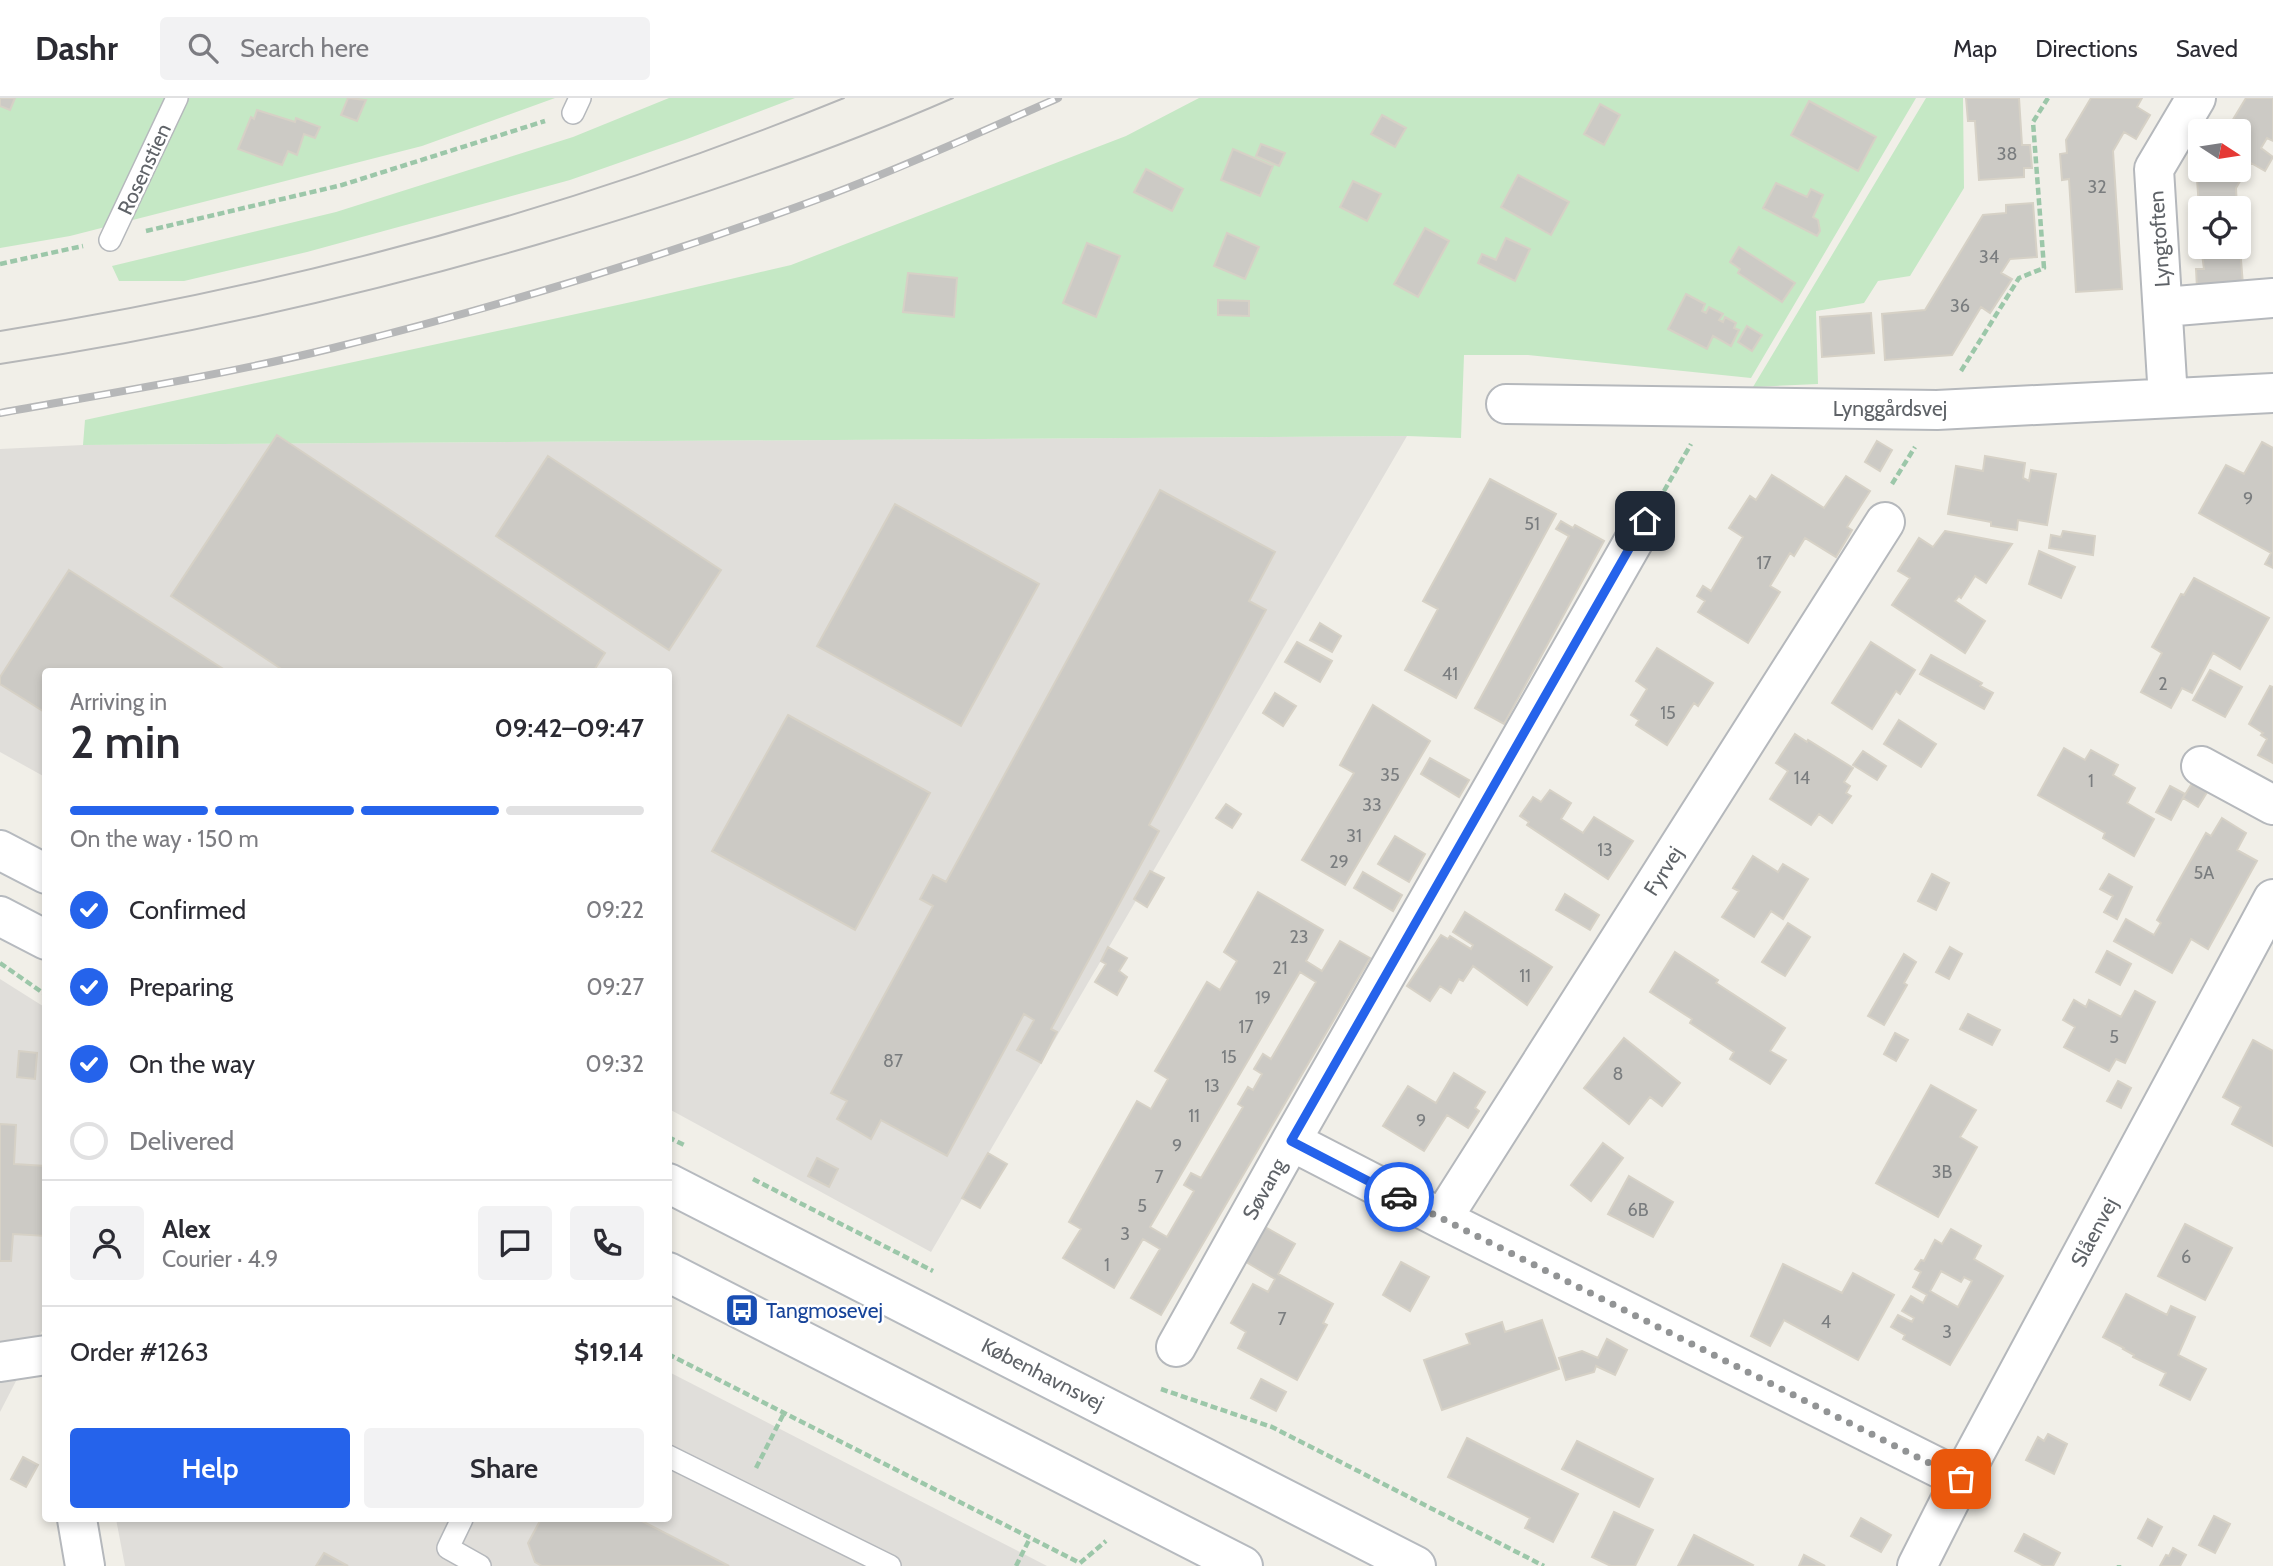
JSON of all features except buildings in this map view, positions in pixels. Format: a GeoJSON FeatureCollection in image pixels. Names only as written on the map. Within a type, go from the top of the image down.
{"type":"FeatureCollection","features":[{"type":"Feature","properties":{"kind":"street","name":"Lyngtoften"},"geometry":{"type":"LineString","coordinates":[[2168,398],[2154,169],[2196,98]]}},
{"type":"Feature","properties":{"kind":"street","name":"Lyngtoften"},"geometry":{"type":"LineString","coordinates":[[2164,307],[2273,298]]}},
{"type":"Feature","properties":{"kind":"street","name":"Lynggårdsvej"},"geometry":{"type":"LineString","coordinates":[[1506,404],[1937,410],[2273,393]]}},
{"type":"Feature","properties":{"kind":"street","name":"Søvang"},"geometry":{"type":"LineString","coordinates":[[1176,1347],[1645,521]]}},
{"type":"Feature","properties":{"kind":"street","name":"Fyrvej"},"geometry":{"type":"LineString","coordinates":[[1441,1219],[1885,522]]}},
{"type":"Feature","properties":{"kind":"street"},"geometry":{"type":"LineString","coordinates":[[2201,766],[2273,806]]}},
{"type":"Feature","properties":{"kind":"street"},"geometry":{"type":"LineString","coordinates":[[0,850],[42,872]]}},
{"type":"Feature","properties":{"kind":"street","name":"Slåenvej"},"geometry":{"type":"LineString","coordinates":[[1917,1566],[2273,898]]}},
{"type":"Feature","properties":{"kind":"street"},"geometry":{"type":"LineString","coordinates":[[0,915],[42,938]]}},
{"type":"Feature","properties":{"kind":"street"},"geometry":{"type":"LineString","coordinates":[[1291,1141],[1961,1479]]}},
{"type":"Feature","properties":{"kind":"street","name":"Københavnsvej"},"geometry":{"type":"LineString","coordinates":[[672,1185],[1416,1566]]}},
{"type":"Feature","properties":{"kind":"street"},"geometry":{"type":"LineString","coordinates":[[672,1274],[1243,1566]]}},
{"type":"Feature","properties":{"kind":"street"},"geometry":{"type":"LineString","coordinates":[[0,1362],[42,1355]]}},
{"type":"Feature","properties":{"kind":"street"},"geometry":{"type":"LineString","coordinates":[[78,1522],[85,1566]]}},
{"type":"Feature","properties":{"kind":"lane","name":"Rosenstien"},"geometry":{"type":"LineString","coordinates":[[110,240],[177,98]]}},
{"type":"Feature","properties":{"kind":"lane"},"geometry":{"type":"LineString","coordinates":[[672,1458],[890,1566]]}},
{"type":"Feature","properties":{"kind":"lane"},"geometry":{"type":"LineString","coordinates":[[461,1522],[448,1548],[480,1566]]}},
{"type":"Feature","properties":{"kind":"path"},"geometry":{"type":"LineString","coordinates":[[1885,522],[1887,493],[2019,278],[2044,268],[2034,122],[2048,98]]}},
{"type":"Feature","properties":{"kind":"path"},"geometry":{"type":"LineString","coordinates":[[0,264],[342,186],[577,105]]}},
{"type":"Feature","properties":{"kind":"path"},"geometry":{"type":"LineString","coordinates":[[1645,521],[1713,406]]}},
{"type":"Feature","properties":{"kind":"path"},"geometry":{"type":"LineString","coordinates":[[0,963],[42,992]]}},
{"type":"Feature","properties":{"kind":"path"},"geometry":{"type":"LineString","coordinates":[[672,1139],[692,1148]]}},
{"type":"Feature","properties":{"kind":"path"},"geometry":{"type":"LineString","coordinates":[[750,1178],[940,1275]]}},
{"type":"Feature","properties":{"kind":"path"},"geometry":{"type":"LineString","coordinates":[[672,1356],[1079,1564],[1106,1541]]}},
{"type":"Feature","properties":{"kind":"path"},"geometry":{"type":"LineString","coordinates":[[1138,1423],[1157,1387],[1272,1427],[1544,1566]]}},
{"type":"Feature","properties":{"kind":"path"},"geometry":{"type":"LineString","coordinates":[[744,1492],[784,1413]]}},
{"type":"Feature","properties":{"kind":"path"},"geometry":{"type":"LineString","coordinates":[[1016,1566],[1030,1538]]}},
{"type":"Feature","properties":{"kind":"shaded area"},"geometry":{"type":"Polygon","coordinates":[[[1407,436],[931,1252],[672,1111],[672,668],[42,668],[42,775],[0,752],[0,449],[83,445],[1407,436]]]}},
{"type":"Feature","properties":{"kind":"shaded area"},"geometry":{"type":"Polygon","coordinates":[[[0,979],[42,1005],[42,1331],[0,1412],[0,979]]]}},
{"type":"Feature","properties":{"kind":"shaded area"},"geometry":{"type":"Polygon","coordinates":[[[672,1374],[1047,1566],[125,1566],[117,1522],[672,1522],[672,1374]]]}},
{"type":"Feature","properties":{"kind":"green space"},"geometry":{"type":"Polygon","coordinates":[[[0,98],[555,98],[422,146],[70,236],[0,248],[0,98]]]}},
{"type":"Feature","properties":{"kind":"green space"},"geometry":{"type":"Polygon","coordinates":[[[669,98],[795,98],[570,180],[307,252],[184,281],[119,281],[112,266],[336,212],[573,137],[669,98]]]}},
{"type":"Feature","properties":{"kind":"green space"},"geometry":{"type":"Polygon","coordinates":[[[1199,98],[1916,98],[1751,378],[1528,355],[1464,355],[1461,438],[1407,436],[83,445],[85,420],[791,265],[1126,136],[1199,98]]]}},
{"type":"Feature","properties":{"kind":"green space"},"geometry":{"type":"Polygon","coordinates":[[[1926,98],[1963,98],[1964,188],[1910,276],[1878,281],[1864,303],[1816,311],[1818,384],[1753,387],[1926,98]]]}},
{"type":"Feature","properties":{"kind":"tram line"},"geometry":{"type":"LineString","coordinates":[[0,331],[215,291],[429,238],[639,174],[844,98]]}},
{"type":"Feature","properties":{"kind":"tram line"},"geometry":{"type":"LineString","coordinates":[[0,364],[270,314],[470,264],[747,178],[851,140],[953,98]]}},
{"type":"Feature","properties":{"kind":"railway"},"geometry":{"type":"LineString","coordinates":[[0,413],[292,358],[522,297],[709,238],[832,194],[918,160],[1058,98]]}},
{"type":"Feature","properties":{"kind":"way so far"},"geometry":{"type":"LineString","coordinates":[[1399,1197],[1961,1479]]}},
{"type":"Feature","properties":{"kind":"place","name":"Tangmosevej"},"geometry":{"type":"Point","coordinates":[742,1310]}},
{"type":"Feature","properties":{"kind":"route"},"geometry":{"type":"LineString","coordinates":[[1399,1197],[1291,1141],[1645,521]]}}]}
